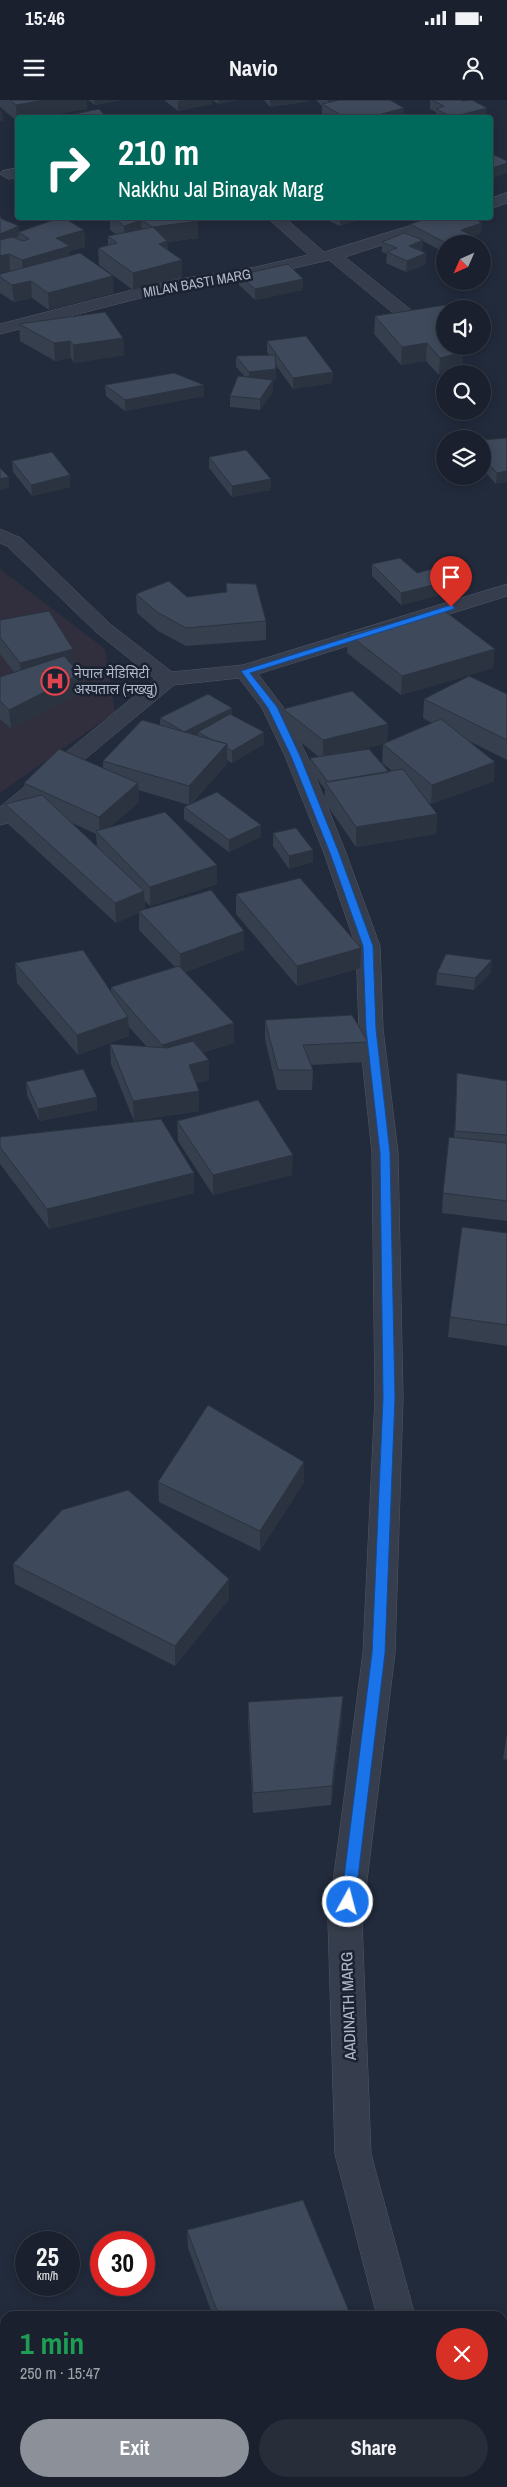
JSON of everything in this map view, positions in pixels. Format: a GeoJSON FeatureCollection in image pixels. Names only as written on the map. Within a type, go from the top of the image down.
{"type":"FeatureCollection","features":[{"type":"Feature","properties":{"kind":"street"},"geometry":{"type":"LineString","coordinates":[[493,203],[507,198]]}},
{"type":"Feature","properties":{"kind":"street"},"geometry":{"type":"LineString","coordinates":[[279,220],[415,322]]}},
{"type":"Feature","properties":{"kind":"street","name":"MILAN BASTI MARG"},"geometry":{"type":"LineString","coordinates":[[0,329],[167,286],[256,272],[327,256],[444,220]]}},
{"type":"Feature","properties":{"kind":"street"},"geometry":{"type":"LineString","coordinates":[[0,535],[14,542],[103,628],[168,679]]}},
{"type":"Feature","properties":{"kind":"street"},"geometry":{"type":"LineString","coordinates":[[0,818],[168,679],[245,671],[507,590]]}},
{"type":"Feature","properties":{"kind":"street","name":"AADINATH MARG"},"geometry":{"type":"LineString","coordinates":[[245,671],[272,707],[296,756],[335,853],[368,946],[371,1029],[385,1153],[389,1398],[379,1653],[345,1921],[353,2154],[395,2311]]}},
{"type":"Feature","properties":{"kind":"shaded area","name":"नेपाल मेडिसिटी अस्पताल (नख्खु)"},"geometry":{"type":"Polygon","coordinates":[[[0,569],[105,649],[115,712],[0,793],[0,569]]]}},
{"type":"Feature","properties":{"kind":"building"},"geometry":{"type":"Polygon","coordinates":[[[10,100],[45,100],[16,105],[10,100]]]}},
{"type":"Feature","properties":{"kind":"building"},"geometry":{"type":"Polygon","coordinates":[[[339,100],[390,100],[404,108],[378,115],[341,115],[322,104],[339,100]]]}},
{"type":"Feature","properties":{"kind":"building"},"geometry":{"type":"Polygon","coordinates":[[[432,100],[472,100],[487,108],[460,115],[448,115],[436,109],[444,106],[432,100]]]}},
{"type":"Feature","properties":{"kind":"building"},"geometry":{"type":"Polygon","coordinates":[[[99,109],[104,115],[70,115],[99,109]]]}},
{"type":"Feature","properties":{"kind":"building"},"geometry":{"type":"Polygon","coordinates":[[[493,154],[507,161],[507,163],[493,168],[493,154]]]}},
{"type":"Feature","properties":{"kind":"building"},"geometry":{"type":"Polygon","coordinates":[[[0,215],[2,219],[19,226],[0,234],[0,215]]]}},
{"type":"Feature","properties":{"kind":"building"},"geometry":{"type":"Polygon","coordinates":[[[53,220],[67,220],[84,230],[56,238],[70,246],[22,260],[9,254],[0,256],[0,240],[12,237],[23,241],[29,239],[19,232],[53,220]]]}},
{"type":"Feature","properties":{"kind":"building"},"geometry":{"type":"Polygon","coordinates":[[[117,220],[141,220],[124,226],[117,220]]]}},
{"type":"Feature","properties":{"kind":"building"},"geometry":{"type":"Polygon","coordinates":[[[141,220],[198,221],[153,227],[141,220]]]}},
{"type":"Feature","properties":{"kind":"building"},"geometry":{"type":"Polygon","coordinates":[[[423,220],[476,220],[482,223],[461,230],[471,235],[436,235],[436,238],[410,224],[423,220]]]}},
{"type":"Feature","properties":{"kind":"building"},"geometry":{"type":"Polygon","coordinates":[[[153,227],[167,241],[159,244],[182,260],[133,273],[98,248],[117,243],[108,236],[153,227]]]}},
{"type":"Feature","properties":{"kind":"building"},"geometry":{"type":"Polygon","coordinates":[[[404,233],[423,240],[409,246],[426,253],[407,261],[387,252],[397,248],[382,242],[404,233]]]}},
{"type":"Feature","properties":{"kind":"building"},"geometry":{"type":"Polygon","coordinates":[[[80,253],[113,276],[48,293],[31,281],[12,285],[0,277],[0,274],[80,253]]]}},
{"type":"Feature","properties":{"kind":"building"},"geometry":{"type":"Polygon","coordinates":[[[288,264],[303,279],[255,289],[239,275],[288,264]]]}},
{"type":"Feature","properties":{"kind":"building"},"geometry":{"type":"Polygon","coordinates":[[[436,306],[436,353],[427,343],[402,347],[375,316],[436,306]]]}},
{"type":"Feature","properties":{"kind":"building"},"geometry":{"type":"Polygon","coordinates":[[[105,312],[123,338],[73,345],[70,341],[54,343],[19,324],[105,312]]]}},
{"type":"Feature","properties":{"kind":"building"},"geometry":{"type":"Polygon","coordinates":[[[306,336],[333,372],[293,378],[267,341],[306,336]]]}},
{"type":"Feature","properties":{"kind":"building"},"geometry":{"type":"Polygon","coordinates":[[[275,355],[276,369],[249,372],[236,356],[275,355]]]}},
{"type":"Feature","properties":{"kind":"building"},"geometry":{"type":"Polygon","coordinates":[[[437,355],[452,355],[440,358],[437,355]]]}},
{"type":"Feature","properties":{"kind":"building"},"geometry":{"type":"Polygon","coordinates":[[[174,373],[204,385],[125,400],[105,385],[174,373]]]}},
{"type":"Feature","properties":{"kind":"building"},"geometry":{"type":"Polygon","coordinates":[[[238,376],[273,380],[260,399],[230,396],[238,376]]]}},
{"type":"Feature","properties":{"kind":"building"},"geometry":{"type":"Polygon","coordinates":[[[507,438],[507,471],[497,473],[491,467],[491,439],[507,438]]]}},
{"type":"Feature","properties":{"kind":"building"},"geometry":{"type":"Polygon","coordinates":[[[246,450],[271,479],[232,486],[209,457],[246,450]]]}},
{"type":"Feature","properties":{"kind":"building"},"geometry":{"type":"Polygon","coordinates":[[[52,452],[70,475],[31,485],[12,461],[52,452]]]}},
{"type":"Feature","properties":{"kind":"building"},"geometry":{"type":"Polygon","coordinates":[[[0,468],[9,477],[0,479],[0,468]]]}},
{"type":"Feature","properties":{"kind":"building"},"geometry":{"type":"Polygon","coordinates":[[[400,558],[417,573],[440,567],[453,580],[401,593],[372,564],[400,558]]]}},
{"type":"Feature","properties":{"kind":"building"},"geometry":{"type":"Polygon","coordinates":[[[169,581],[187,597],[227,592],[226,583],[256,584],[266,621],[186,628],[157,612],[136,594],[169,581]]]}},
{"type":"Feature","properties":{"kind":"building"},"geometry":{"type":"Polygon","coordinates":[[[442,609],[495,649],[402,676],[348,634],[442,609]]]}},
{"type":"Feature","properties":{"kind":"building"},"geometry":{"type":"Polygon","coordinates":[[[49,611],[73,649],[20,663],[0,637],[0,620],[49,611]]]}},
{"type":"Feature","properties":{"kind":"building"},"geometry":{"type":"Polygon","coordinates":[[[64,656],[80,674],[9,710],[0,701],[0,677],[64,656]]]}},
{"type":"Feature","properties":{"kind":"building"},"geometry":{"type":"Polygon","coordinates":[[[469,676],[507,694],[507,740],[424,699],[469,676]]]}},
{"type":"Feature","properties":{"kind":"building"},"geometry":{"type":"Polygon","coordinates":[[[352,691],[388,724],[323,740],[283,709],[352,691]]]}},
{"type":"Feature","properties":{"kind":"building"},"geometry":{"type":"Polygon","coordinates":[[[208,694],[232,708],[184,732],[160,718],[208,694]]]}},
{"type":"Feature","properties":{"kind":"building"},"geometry":{"type":"Polygon","coordinates":[[[230,714],[264,732],[232,751],[227,748],[227,744],[212,740],[198,732],[230,714]]]}},
{"type":"Feature","properties":{"kind":"building"},"geometry":{"type":"Polygon","coordinates":[[[441,719],[495,762],[432,785],[383,744],[441,719]]]}},
{"type":"Feature","properties":{"kind":"building"},"geometry":{"type":"Polygon","coordinates":[[[142,720],[227,744],[189,786],[103,761],[142,720]]]}},
{"type":"Feature","properties":{"kind":"building"},"geometry":{"type":"Polygon","coordinates":[[[59,749],[138,783],[99,817],[24,783],[59,749]]]}},
{"type":"Feature","properties":{"kind":"building"},"geometry":{"type":"Polygon","coordinates":[[[369,749],[389,772],[328,782],[310,758],[369,749]]]}},
{"type":"Feature","properties":{"kind":"building"},"geometry":{"type":"Polygon","coordinates":[[[403,769],[437,814],[356,827],[325,782],[403,769]]]}},
{"type":"Feature","properties":{"kind":"building"},"geometry":{"type":"Polygon","coordinates":[[[217,792],[261,825],[229,840],[184,807],[217,792]]]}},
{"type":"Feature","properties":{"kind":"building"},"geometry":{"type":"Polygon","coordinates":[[[42,795],[144,891],[115,903],[5,804],[42,795]]]}},
{"type":"Feature","properties":{"kind":"building"},"geometry":{"type":"Polygon","coordinates":[[[165,812],[217,865],[150,887],[96,831],[165,812]]]}},
{"type":"Feature","properties":{"kind":"building"},"geometry":{"type":"Polygon","coordinates":[[[296,828],[313,850],[289,856],[273,833],[296,828]]]}},
{"type":"Feature","properties":{"kind":"building"},"geometry":{"type":"Polygon","coordinates":[[[300,878],[361,948],[297,966],[236,894],[300,878]]]}},
{"type":"Feature","properties":{"kind":"building"},"geometry":{"type":"Polygon","coordinates":[[[211,890],[244,931],[180,954],[139,911],[211,890]]]}},
{"type":"Feature","properties":{"kind":"building"},"geometry":{"type":"Polygon","coordinates":[[[83,950],[128,1017],[77,1035],[15,963],[83,950]]]}},
{"type":"Feature","properties":{"kind":"building"},"geometry":{"type":"Polygon","coordinates":[[[446,954],[492,960],[475,978],[437,973],[446,954]]]}},
{"type":"Feature","properties":{"kind":"building"},"geometry":{"type":"Polygon","coordinates":[[[179,966],[234,1023],[162,1045],[111,987],[179,966]]]}},
{"type":"Feature","properties":{"kind":"building"},"geometry":{"type":"Polygon","coordinates":[[[352,1015],[368,1042],[303,1045],[313,1070],[278,1070],[265,1020],[352,1015]]]}},
{"type":"Feature","properties":{"kind":"building"},"geometry":{"type":"Polygon","coordinates":[[[193,1041],[209,1060],[189,1065],[199,1091],[133,1101],[110,1044],[167,1048],[193,1041]]]}},
{"type":"Feature","properties":{"kind":"building"},"geometry":{"type":"Polygon","coordinates":[[[83,1069],[97,1097],[38,1109],[26,1082],[83,1069]]]}},
{"type":"Feature","properties":{"kind":"building"},"geometry":{"type":"Polygon","coordinates":[[[457,1073],[507,1081],[507,1135],[455,1131],[457,1073]]]}},
{"type":"Feature","properties":{"kind":"building"},"geometry":{"type":"Polygon","coordinates":[[[258,1100],[293,1155],[213,1175],[177,1121],[258,1100]]]}},
{"type":"Feature","properties":{"kind":"building"},"geometry":{"type":"Polygon","coordinates":[[[161,1119],[194,1173],[47,1209],[0,1147],[0,1137],[161,1119]]]}},
{"type":"Feature","properties":{"kind":"building"},"geometry":{"type":"Polygon","coordinates":[[[449,1137],[507,1143],[507,1201],[443,1193],[449,1137]]]}},
{"type":"Feature","properties":{"kind":"building"},"geometry":{"type":"Polygon","coordinates":[[[462,1227],[507,1233],[507,1325],[450,1317],[462,1227]]]}},
{"type":"Feature","properties":{"kind":"building"},"geometry":{"type":"Polygon","coordinates":[[[208,1405],[304,1462],[260,1531],[158,1482],[208,1405]]]}},
{"type":"Feature","properties":{"kind":"building"},"geometry":{"type":"Polygon","coordinates":[[[128,1490],[229,1579],[175,1646],[13,1564],[62,1510],[128,1490]]]}},
{"type":"Feature","properties":{"kind":"building"},"geometry":{"type":"Polygon","coordinates":[[[343,1696],[332,1786],[253,1793],[248,1702],[343,1696]]]}},
{"type":"Feature","properties":{"kind":"building"},"geometry":{"type":"Polygon","coordinates":[[[303,2200],[349,2311],[217,2311],[187,2230],[303,2200]]]}},
{"type":"Feature","properties":{"kind":"place","name":"नेपाल मेडिसिटी अस्पताल (नख्खु)"},"geometry":{"type":"Point","coordinates":[55,681]}},
{"type":"Feature","properties":{"kind":"route"},"geometry":{"type":"LineString","coordinates":[[348,1902],[379,1653],[389,1398],[385,1153],[371,1029],[368,946],[335,853],[296,756],[272,707],[245,671],[451,607]]}}]}
